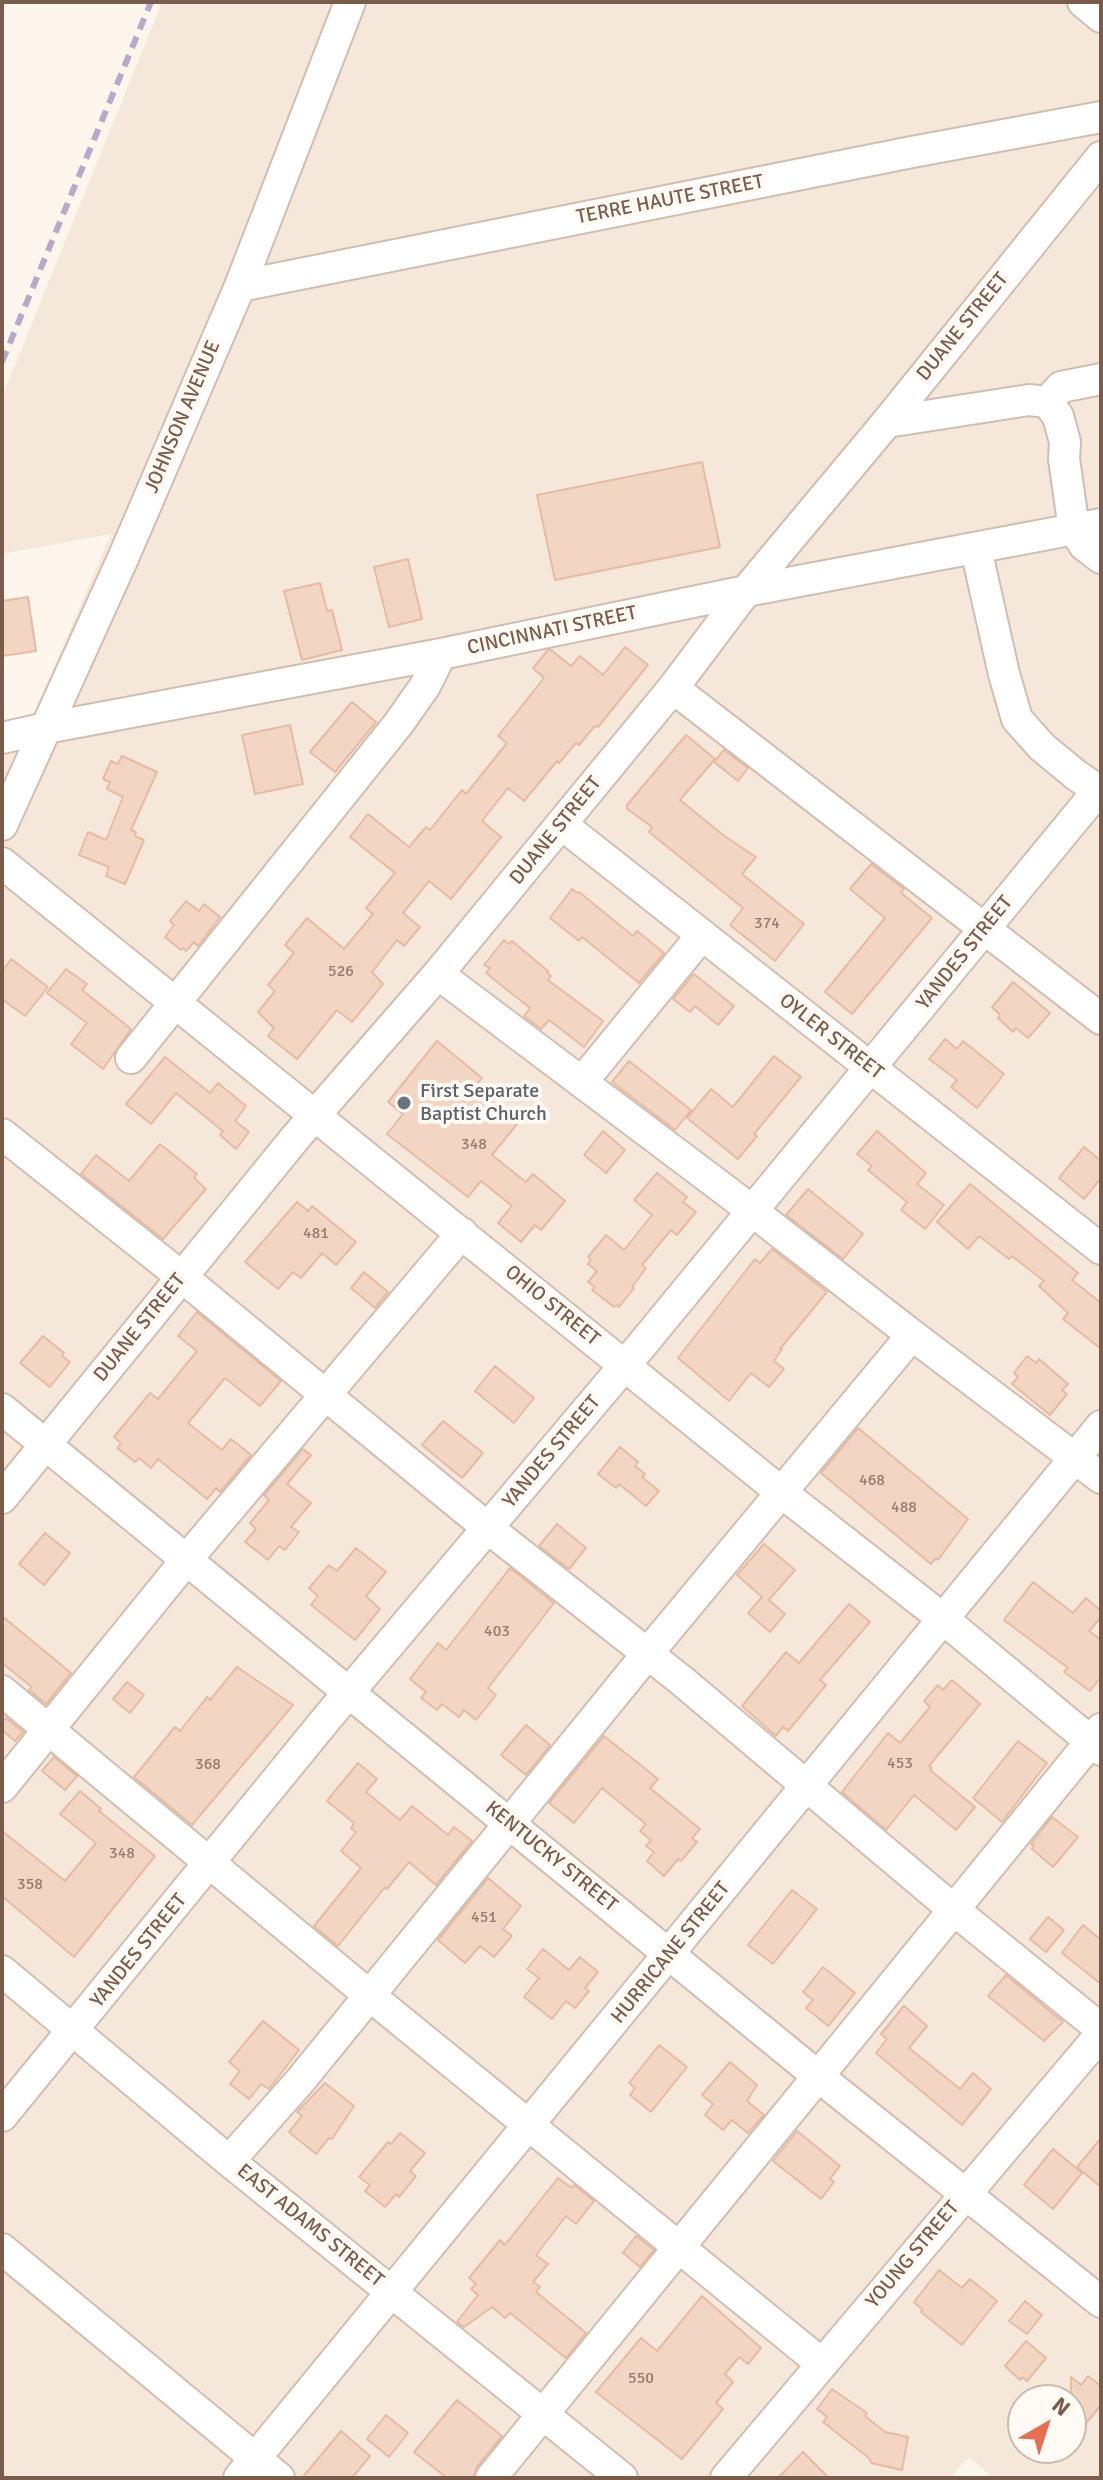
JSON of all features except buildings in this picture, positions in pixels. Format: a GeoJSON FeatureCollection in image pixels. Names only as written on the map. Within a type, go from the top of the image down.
{"type":"FeatureCollection","features":[{"type":"Feature","properties":{"kind":"street","name":"JOHNSON AVENUE"},"geometry":{"type":"LineString","coordinates":[[2,825],[124,556],[240,286],[350,2]]}},
{"type":"Feature","properties":{"kind":"street"},"geometry":{"type":"LineString","coordinates":[[1083,2],[1101,17]]}},
{"type":"Feature","properties":{"kind":"street","name":"TERRE HAUTE STREET"},"geometry":{"type":"LineString","coordinates":[[240,286],[1101,117]]}},
{"type":"Feature","properties":{"kind":"street","name":"DUANE STREET"},"geometry":{"type":"LineString","coordinates":[[2,1498],[316,1114],[438,974],[673,688],[746,591],[1101,157]]}},
{"type":"Feature","properties":{"kind":"street"},"geometry":{"type":"LineString","coordinates":[[1047,402],[1061,387],[1101,379]]}},
{"type":"Feature","properties":{"kind":"street"},"geometry":{"type":"LineString","coordinates":[[887,422],[1029,400],[1047,402],[1058,416],[1065,442],[1064,459],[1088,526],[1084,545],[1101,558]]}},
{"type":"Feature","properties":{"kind":"street","name":"CINCINNATI STREET"},"geometry":{"type":"LineString","coordinates":[[2,738],[1088,526]]}},
{"type":"Feature","properties":{"kind":"street"},"geometry":{"type":"LineString","coordinates":[[976,549],[1017,719],[1042,747],[1076,775],[1100,789]]}},
{"type":"Feature","properties":{"kind":"street"},"geometry":{"type":"LineString","coordinates":[[131,1058],[399,723],[425,686],[441,654]]}},
{"type":"Feature","properties":{"kind":"street"},"geometry":{"type":"LineString","coordinates":[[673,688],[1101,1019]]}},
{"type":"Feature","properties":{"kind":"street","name":"YANDES STREET"},"geometry":{"type":"LineString","coordinates":[[2,2116],[1100,789]]}},
{"type":"Feature","properties":{"kind":"street","name":"OYLER STREET"},"geometry":{"type":"LineString","coordinates":[[561,824],[1101,1249]]}},
{"type":"Feature","properties":{"kind":"street","name":"OHIO STREET"},"geometry":{"type":"LineString","coordinates":[[2,863],[781,1492],[1098,1740]]}},
{"type":"Feature","properties":{"kind":"street"},"geometry":{"type":"LineString","coordinates":[[582,1082],[702,935]]}},
{"type":"Feature","properties":{"kind":"street"},"geometry":{"type":"LineString","coordinates":[[438,974],[1101,1478]]}},
{"type":"Feature","properties":{"kind":"street"},"geometry":{"type":"LineString","coordinates":[[2,1134],[328,1394],[489,1529],[648,1653],[1101,2032]]}},
{"type":"Feature","properties":{"kind":"street"},"geometry":{"type":"LineString","coordinates":[[2,1787],[187,1559],[462,1233]]}},
{"type":"Feature","properties":{"kind":"street"},"geometry":{"type":"LineString","coordinates":[[229,2161],[300,2081],[648,1653],[912,1335]]}},
{"type":"Feature","properties":{"kind":"street","name":"KENTUCKY STREET"},"geometry":{"type":"LineString","coordinates":[[2,1409],[819,2077],[1101,2302]]}},
{"type":"Feature","properties":{"kind":"street","name":"HURRICANE STREET"},"geometry":{"type":"LineString","coordinates":[[248,2468],[1101,1426]]}},
{"type":"Feature","properties":{"kind":"street"},"geometry":{"type":"LineString","coordinates":[[2,1691],[821,2363]]}},
{"type":"Feature","properties":{"kind":"street"},"geometry":{"type":"LineString","coordinates":[[491,2478],[954,1910],[1098,1740]]}},
{"type":"Feature","properties":{"kind":"street","name":"EAST ADAMS STREET"},"geometry":{"type":"LineString","coordinates":[[2,1971],[229,2161],[622,2478]]}},
{"type":"Feature","properties":{"kind":"street","name":"YOUNG STREET"},"geometry":{"type":"LineString","coordinates":[[726,2478],[1101,2032]]}},
{"type":"Feature","properties":{"kind":"street"},"geometry":{"type":"LineString","coordinates":[[2,2249],[248,2468],[279,2478]]}},
{"type":"Feature","properties":{"kind":"shaded area"},"geometry":{"type":"Polygon","coordinates":[[[162,2],[1101,2],[1101,2478],[994,2478],[969,2457],[950,2478],[2,2478],[2,746],[22,741],[111,534],[2,554],[2,397],[162,2]]]}},
{"type":"Feature","properties":{"kind":"railway"},"geometry":{"type":"LineString","coordinates":[[2,362],[151,2]]}},
{"type":"Feature","properties":{"kind":"place","name":"First Separate Baptist Church"},"geometry":{"type":"Point","coordinates":[404,1103]}}]}
